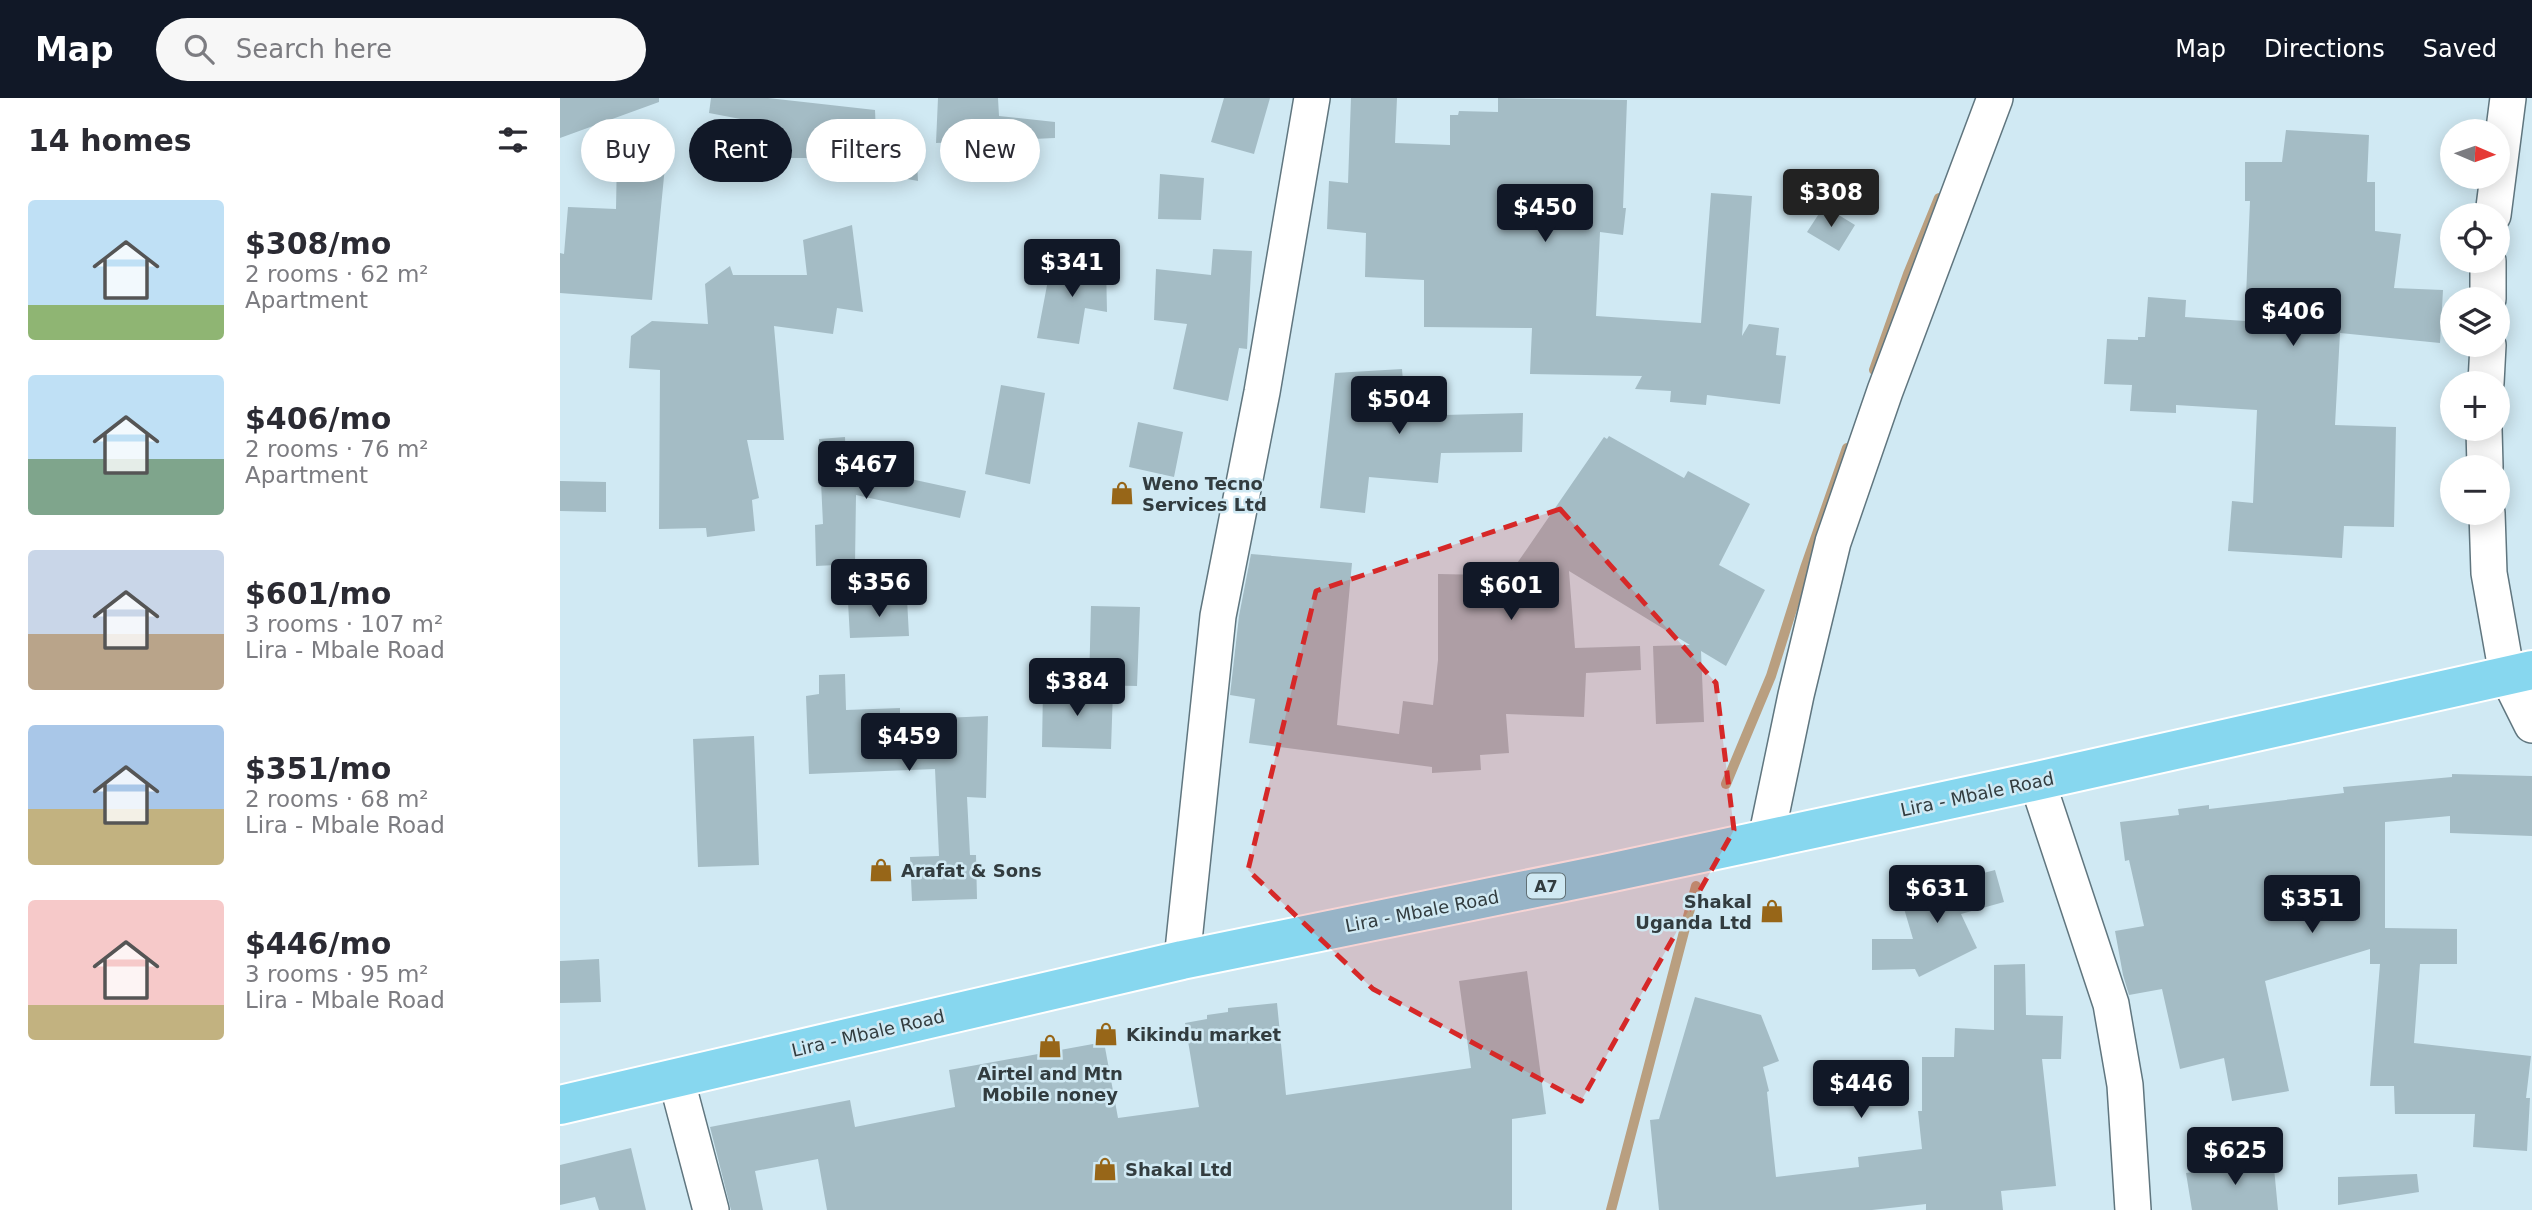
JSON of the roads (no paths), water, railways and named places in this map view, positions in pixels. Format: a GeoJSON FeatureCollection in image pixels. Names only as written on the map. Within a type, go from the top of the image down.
{"type":"FeatureCollection","features":[{"type":"Feature","properties":{"kind":"main road","name":"Lira - Mbale Road"},"geometry":{"type":"LineString","coordinates":[[560,1105],[1182,960],[1604,874],[2037,781],[2519,672]]}},
{"type":"Feature","properties":{"kind":"street"},"geometry":{"type":"LineString","coordinates":[[1182,960],[1218,616],[1262,392],[1312,98]]}},
{"type":"Feature","properties":{"kind":"street"},"geometry":{"type":"LineString","coordinates":[[1766,839],[1796,695],[1833,542],[1885,391],[1996,98]]}},
{"type":"Feature","properties":{"kind":"street"},"geometry":{"type":"LineString","coordinates":[[2495,203],[2508,98]]}},
{"type":"Feature","properties":{"kind":"street"},"geometry":{"type":"LineString","coordinates":[[2487,525],[2489,573],[2532,725]]}},
{"type":"Feature","properties":{"kind":"street"},"geometry":{"type":"LineString","coordinates":[[2037,781],[2111,1004],[2125,1085],[2133,1210]]}},
{"type":"Feature","properties":{"kind":"street"},"geometry":{"type":"LineString","coordinates":[[676,1078],[711,1210]]}},
{"type":"Feature","properties":{"kind":"waterway"},"geometry":{"type":"LineString","coordinates":[[1874,370],[1908,274],[1939,198]]}},
{"type":"Feature","properties":{"kind":"waterway"},"geometry":{"type":"LineString","coordinates":[[1726,784],[1771,676],[1847,448]]}},
{"type":"Feature","properties":{"kind":"waterway"},"geometry":{"type":"LineString","coordinates":[[1611,1210],[1696,886]]}},
{"type":"Feature","properties":{"kind":"place","name":"Weno Tecno Services Ltd"},"geometry":{"type":"Point","coordinates":[1122,493]}},
{"type":"Feature","properties":{"kind":"place","name":"Arafat & Sons"},"geometry":{"type":"Point","coordinates":[881,870]}},
{"type":"Feature","properties":{"kind":"place","name":"Shakal Uganda Ltd"},"geometry":{"type":"Point","coordinates":[1772,911]}},
{"type":"Feature","properties":{"kind":"place","name":"Kikindu market"},"geometry":{"type":"Point","coordinates":[1106,1034]}},
{"type":"Feature","properties":{"kind":"place","name":"Airtel and Mtn Mobile noney"},"geometry":{"type":"Point","coordinates":[1050,1046]}},
{"type":"Feature","properties":{"kind":"place","name":"Shakal Ltd"},"geometry":{"type":"Point","coordinates":[1105,1169]}}]}
